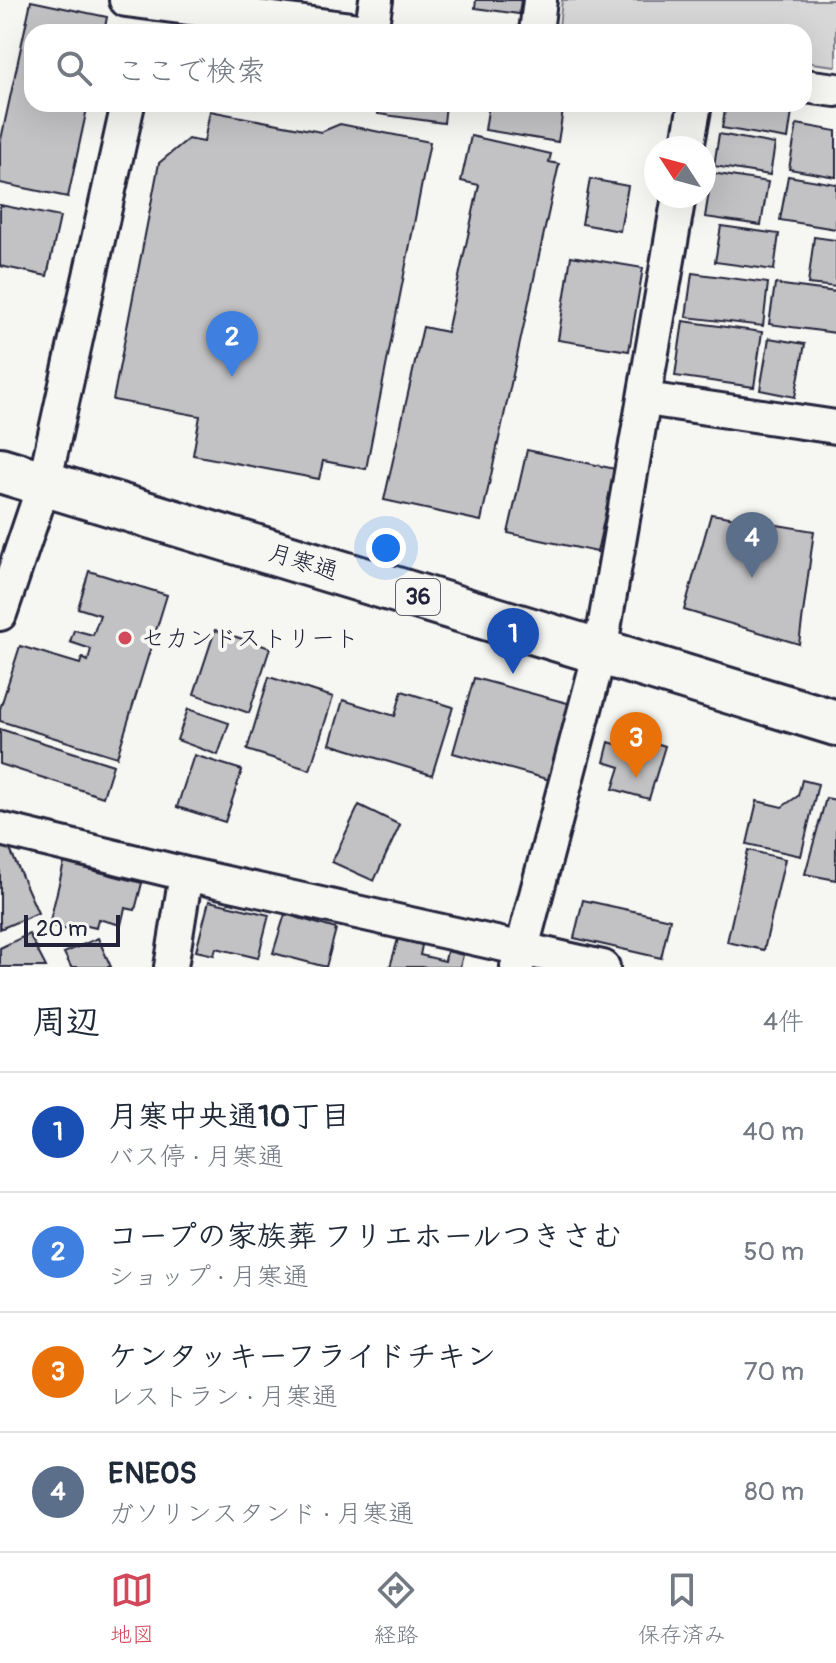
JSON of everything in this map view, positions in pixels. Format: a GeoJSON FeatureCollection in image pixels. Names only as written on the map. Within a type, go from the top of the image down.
{"type":"FeatureCollection","features":[{"type":"Feature","properties":{"kind":"highway","name":"月寒通"},"geometry":{"type":"LineString","coordinates":[[0,470],[836,723]]}},
{"type":"Feature","properties":{"kind":"street"},"geometry":{"type":"LineString","coordinates":[[374,24],[376,0]]}},
{"type":"Feature","properties":{"kind":"street"},"geometry":{"type":"LineString","coordinates":[[537,24],[540,0]]}},
{"type":"Feature","properties":{"kind":"street"},"geometry":{"type":"LineString","coordinates":[[140,12],[280,24]]}},
{"type":"Feature","properties":{"kind":"street"},"geometry":{"type":"LineString","coordinates":[[812,87],[836,90]]}},
{"type":"Feature","properties":{"kind":"street"},"geometry":{"type":"LineString","coordinates":[[0,614],[44,484],[126,112]]}},
{"type":"Feature","properties":{"kind":"street"},"geometry":{"type":"LineString","coordinates":[[689,136],[694,112]]}},
{"type":"Feature","properties":{"kind":"street"},"geometry":{"type":"LineString","coordinates":[[520,958],[600,652],[677,208]]}},
{"type":"Feature","properties":{"kind":"street"},"geometry":{"type":"LineString","coordinates":[[646,399],[836,427]]}},
{"type":"Feature","properties":{"kind":"street"},"geometry":{"type":"LineString","coordinates":[[0,829],[520,958],[603,967]]}},
{"type":"Feature","properties":{"kind":"street"},"geometry":{"type":"LineString","coordinates":[[171,967],[186,874]]}},
{"type":"Feature","properties":{"kind":"shaded area"},"geometry":{"type":"Polygon","coordinates":[[[562,0],[836,0],[836,66],[812,63],[812,24],[559,24],[562,0]]]}},
{"type":"Feature","properties":{"kind":"building"},"geometry":{"type":"Polygon","coordinates":[[[476,0],[521,0],[519,14],[475,8],[476,0]]]}},
{"type":"Feature","properties":{"kind":"building"},"geometry":{"type":"Polygon","coordinates":[[[31,1],[107,17],[106,24],[26,24],[31,1]]]}},
{"type":"Feature","properties":{"kind":"building"},"geometry":{"type":"Polygon","coordinates":[[[24,33],[24,112],[86,112],[68,197],[0,183],[0,144],[24,33]]]}},
{"type":"Feature","properties":{"kind":"building"},"geometry":{"type":"Polygon","coordinates":[[[210,112],[215,112],[321,132],[340,124],[430,142],[366,469],[323,461],[319,479],[193,455],[200,416],[113,400],[159,163],[188,139],[204,142],[210,112]]]}},
{"type":"Feature","properties":{"kind":"building"},"geometry":{"type":"Polygon","coordinates":[[[378,112],[445,112],[444,123],[378,112]]]}},
{"type":"Feature","properties":{"kind":"building"},"geometry":{"type":"Polygon","coordinates":[[[488,112],[563,112],[558,142],[485,130],[488,112]]]}},
{"type":"Feature","properties":{"kind":"building"},"geometry":{"type":"Polygon","coordinates":[[[725,112],[792,112],[788,139],[722,128],[725,112]]]}},
{"type":"Feature","properties":{"kind":"building"},"geometry":{"type":"Polygon","coordinates":[[[797,124],[836,131],[836,177],[789,169],[797,124]]]}},
{"type":"Feature","properties":{"kind":"building"},"geometry":{"type":"Polygon","coordinates":[[[719,134],[775,144],[770,175],[716,166],[719,134]]]}},
{"type":"Feature","properties":{"kind":"building"},"geometry":{"type":"Polygon","coordinates":[[[471,136],[551,154],[549,162],[559,164],[481,521],[384,500],[423,327],[447,332],[479,185],[461,181],[471,136]]]}},
{"type":"Feature","properties":{"kind":"building"},"geometry":{"type":"Polygon","coordinates":[[[716,174],[768,182],[761,225],[705,217],[706,208],[716,208],[716,174]]]}},
{"type":"Feature","properties":{"kind":"building"},"geometry":{"type":"Polygon","coordinates":[[[788,176],[836,184],[836,229],[780,220],[788,176]]]}},
{"type":"Feature","properties":{"kind":"building"},"geometry":{"type":"Polygon","coordinates":[[[590,179],[628,186],[620,231],[582,224],[590,179]]]}},
{"type":"Feature","properties":{"kind":"building"},"geometry":{"type":"Polygon","coordinates":[[[0,205],[60,217],[47,276],[0,266],[0,205]]]}},
{"type":"Feature","properties":{"kind":"building"},"geometry":{"type":"Polygon","coordinates":[[[721,226],[779,234],[774,270],[715,262],[721,226]]]}},
{"type":"Feature","properties":{"kind":"building"},"geometry":{"type":"Polygon","coordinates":[[[814,237],[836,240],[836,287],[808,284],[814,237]]]}},
{"type":"Feature","properties":{"kind":"building"},"geometry":{"type":"Polygon","coordinates":[[[571,256],[643,268],[629,351],[558,340],[571,256]]]}},
{"type":"Feature","properties":{"kind":"building"},"geometry":{"type":"Polygon","coordinates":[[[692,273],[768,283],[763,326],[686,317],[692,273]]]}},
{"type":"Feature","properties":{"kind":"building"},"geometry":{"type":"Polygon","coordinates":[[[775,284],[836,292],[836,333],[769,324],[775,284]]]}},
{"type":"Feature","properties":{"kind":"building"},"geometry":{"type":"Polygon","coordinates":[[[683,321],[762,332],[754,387],[675,376],[683,321]]]}},
{"type":"Feature","properties":{"kind":"building"},"geometry":{"type":"Polygon","coordinates":[[[769,338],[805,344],[795,397],[760,390],[769,338]]]}},
{"type":"Feature","properties":{"kind":"building"},"geometry":{"type":"Polygon","coordinates":[[[527,450],[615,469],[597,552],[508,533],[527,450]]]}},
{"type":"Feature","properties":{"kind":"building"},"geometry":{"type":"Polygon","coordinates":[[[711,514],[814,531],[799,644],[684,610],[711,514]]]}},
{"type":"Feature","properties":{"kind":"building"},"geometry":{"type":"Polygon","coordinates":[[[89,571],[167,595],[117,757],[0,721],[0,709],[20,646],[80,664],[82,658],[88,661],[91,649],[70,642],[74,630],[93,635],[100,615],[78,608],[89,571]]]}},
{"type":"Feature","properties":{"kind":"building"},"geometry":{"type":"Polygon","coordinates":[[[215,630],[270,648],[249,713],[194,694],[215,630]]]}},
{"type":"Feature","properties":{"kind":"building"},"geometry":{"type":"Polygon","coordinates":[[[269,677],[333,697],[310,770],[247,750],[269,677]]]}},
{"type":"Feature","properties":{"kind":"building"},"geometry":{"type":"Polygon","coordinates":[[[474,678],[571,704],[550,780],[453,753],[474,678]]]}},
{"type":"Feature","properties":{"kind":"building"},"geometry":{"type":"Polygon","coordinates":[[[402,691],[453,707],[432,775],[330,744],[343,700],[395,716],[402,691]]]}},
{"type":"Feature","properties":{"kind":"building"},"geometry":{"type":"Polygon","coordinates":[[[188,709],[229,723],[218,755],[177,740],[188,709]]]}},
{"type":"Feature","properties":{"kind":"building"},"geometry":{"type":"Polygon","coordinates":[[[0,729],[113,765],[103,797],[0,764],[0,729]]]}},
{"type":"Feature","properties":{"kind":"building"},"geometry":{"type":"Polygon","coordinates":[[[640,738],[665,746],[649,799],[613,789],[620,767],[604,762],[609,742],[625,747],[627,741],[638,744],[640,738]]]}},
{"type":"Feature","properties":{"kind":"building"},"geometry":{"type":"Polygon","coordinates":[[[194,755],[242,770],[225,822],[177,807],[194,755]]]}},
{"type":"Feature","properties":{"kind":"building"},"geometry":{"type":"Polygon","coordinates":[[[802,780],[818,784],[801,856],[747,844],[757,801],[782,807],[798,796],[802,780]]]}},
{"type":"Feature","properties":{"kind":"building"},"geometry":{"type":"Polygon","coordinates":[[[826,798],[836,800],[836,880],[805,874],[826,798]]]}},
{"type":"Feature","properties":{"kind":"building"},"geometry":{"type":"Polygon","coordinates":[[[359,805],[400,825],[374,881],[332,862],[359,805]]]}},
{"type":"Feature","properties":{"kind":"building"},"geometry":{"type":"Polygon","coordinates":[[[8,845],[38,913],[0,929],[0,848],[8,845]]]}},
{"type":"Feature","properties":{"kind":"building"},"geometry":{"type":"Polygon","coordinates":[[[748,850],[785,859],[764,950],[727,942],[748,850]]]}},
{"type":"Feature","properties":{"kind":"building"},"geometry":{"type":"Polygon","coordinates":[[[64,863],[142,883],[135,910],[125,908],[121,925],[98,919],[96,928],[79,924],[76,932],[49,925],[64,863]]]}},
{"type":"Feature","properties":{"kind":"building"},"geometry":{"type":"Polygon","coordinates":[[[583,900],[670,919],[661,958],[574,938],[583,900]]]}},
{"type":"Feature","properties":{"kind":"building"},"geometry":{"type":"Polygon","coordinates":[[[209,901],[269,915],[258,958],[216,948],[214,955],[196,951],[209,901]]]}},
{"type":"Feature","properties":{"kind":"building"},"geometry":{"type":"Polygon","coordinates":[[[285,914],[336,929],[326,967],[273,953],[285,914]]]}},
{"type":"Feature","properties":{"kind":"building"},"geometry":{"type":"Polygon","coordinates":[[[29,934],[46,967],[0,967],[0,948],[29,934]]]}},
{"type":"Feature","properties":{"kind":"building"},"geometry":{"type":"Polygon","coordinates":[[[98,938],[111,967],[71,967],[64,953],[98,938]]]}},
{"type":"Feature","properties":{"kind":"building"},"geometry":{"type":"Polygon","coordinates":[[[398,939],[422,945],[420,955],[445,961],[447,951],[463,955],[460,967],[390,967],[398,939]]]}},
{"type":"Feature","properties":{"kind":"place","name":"コープの家族葬 フリエホールつきさむ"},"geometry":{"type":"Point","coordinates":[232,377]}},
{"type":"Feature","properties":{"kind":"place","name":"ENEOS"},"geometry":{"type":"Point","coordinates":[752,578]}},
{"type":"Feature","properties":{"kind":"place","name":"セカンドストリート"},"geometry":{"type":"Point","coordinates":[125,638]}},
{"type":"Feature","properties":{"kind":"place","name":"月寒中央通10丁目"},"geometry":{"type":"Point","coordinates":[513,674]}},
{"type":"Feature","properties":{"kind":"place","name":"ケンタッキーフライドチキン"},"geometry":{"type":"Point","coordinates":[636,778]}}]}
